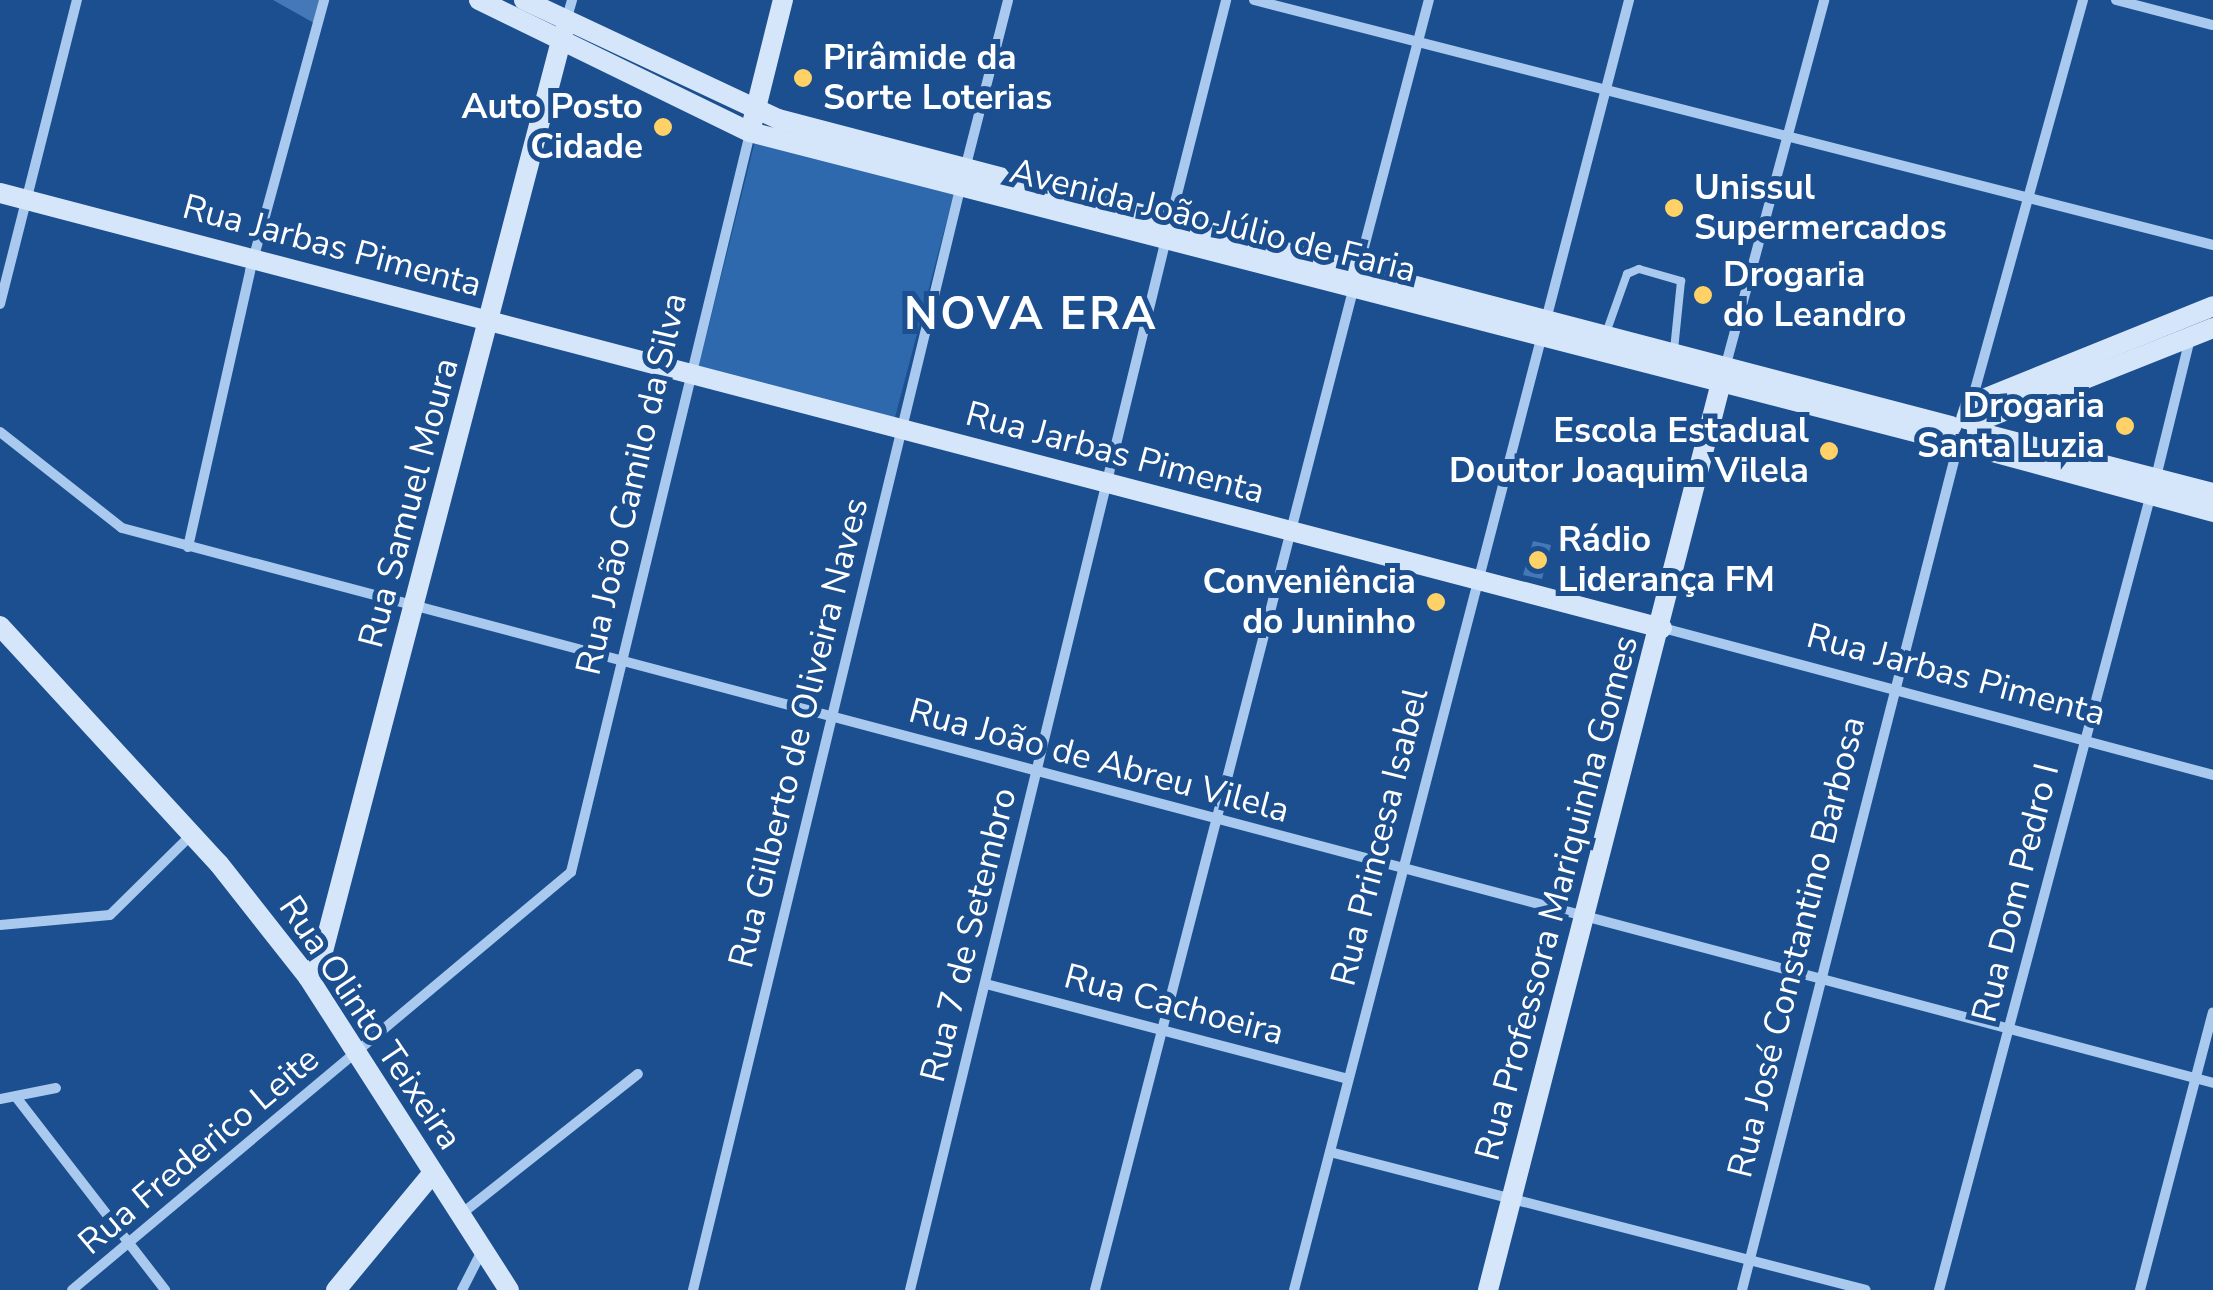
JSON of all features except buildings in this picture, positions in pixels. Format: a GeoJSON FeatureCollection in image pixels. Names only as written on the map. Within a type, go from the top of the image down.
{"type":"FeatureCollection","features":[{"type":"Feature","properties":{"kind":"street"},"geometry":{"type":"LineString","coordinates":[[0,304],[77,0]]}},
{"type":"Feature","properties":{"kind":"street"},"geometry":{"type":"LineString","coordinates":[[188,547],[254,259],[324,0]]}},
{"type":"Feature","properties":{"kind":"street","name":"Avenida João Júlio de Faria"},"geometry":{"type":"LineString","coordinates":[[479,0],[564,32],[753,122],[1722,378],[1965,429],[2066,464],[2153,487],[2213,512]]}},
{"type":"Feature","properties":{"kind":"street","name":"Avenida João Júlio de Faria"},"geometry":{"type":"LineString","coordinates":[[524,0],[564,32]]}},
{"type":"Feature","properties":{"kind":"street","name":"Rua Samuel Moura"},"geometry":{"type":"LineString","coordinates":[[308,977],[321,959],[572,0]]}},
{"type":"Feature","properties":{"kind":"street","name":"Rua João Camilo da Silva"},"geometry":{"type":"LineString","coordinates":[[580,853],[689,374],[783,0]]}},
{"type":"Feature","properties":{"kind":"street","name":"Rua Gilberto de Oliveira Naves"},"geometry":{"type":"LineString","coordinates":[[693,1290],[829,719],[1008,0]]}},
{"type":"Feature","properties":{"kind":"street","name":"Rua 7 de Setembro"},"geometry":{"type":"LineString","coordinates":[[910,1290],[1226,0]]}},
{"type":"Feature","properties":{"kind":"street"},"geometry":{"type":"LineString","coordinates":[[1254,0],[1788,132],[2213,246]]}},
{"type":"Feature","properties":{"kind":"street"},"geometry":{"type":"LineString","coordinates":[[1095,1290],[1294,536],[1429,0]]}},
{"type":"Feature","properties":{"kind":"street","name":"Rua Princesa Isabel"},"geometry":{"type":"LineString","coordinates":[[1294,1290],[1538,330],[1630,0]]}},
{"type":"Feature","properties":{"kind":"street","name":"Rua Professora Mariquinha Gomes"},"geometry":{"type":"LineString","coordinates":[[1488,1290],[1662,628],[1722,378],[1824,0]]}},
{"type":"Feature","properties":{"kind":"street","name":"Rua José Constantino Barbosa"},"geometry":{"type":"LineString","coordinates":[[1742,1290],[1965,429],[2083,0]]}},
{"type":"Feature","properties":{"kind":"street"},"geometry":{"type":"LineString","coordinates":[[2116,0],[2213,25]]}},
{"type":"Feature","properties":{"kind":"street","name":"Rua Jarbas Pimenta"},"geometry":{"type":"LineString","coordinates":[[0,193],[2213,775]]}},
{"type":"Feature","properties":{"kind":"street"},"geometry":{"type":"LineString","coordinates":[[1965,429],[2071,373],[2188,326],[2213,306]]}},
{"type":"Feature","properties":{"kind":"street"},"geometry":{"type":"LineString","coordinates":[[2188,326],[2213,328]]}},
{"type":"Feature","properties":{"kind":"street","name":"Rua Dom Pedro I"},"geometry":{"type":"LineString","coordinates":[[1939,1290],[2153,487],[2188,326]]}},
{"type":"Feature","properties":{"kind":"street","name":"Avenida João Júlio de Faria"},"geometry":{"type":"LineString","coordinates":[[1538,330],[1605,336],[1672,354],[1722,378]]}},
{"type":"Feature","properties":{"kind":"street","name":"Rua João de Abreu Vilela"},"geometry":{"type":"LineString","coordinates":[[0,432],[122,528],[1217,822],[2213,1083]]}},
{"type":"Feature","properties":{"kind":"street","name":"Avenida João Júlio de Faria"},"geometry":{"type":"LineString","coordinates":[[2153,487],[2213,493]]}},
{"type":"Feature","properties":{"kind":"street","name":"Rua Olinto Teixeira"},"geometry":{"type":"LineString","coordinates":[[0,626],[191,835],[308,977],[355,1057],[509,1290]]}},
{"type":"Feature","properties":{"kind":"street"},"geometry":{"type":"LineString","coordinates":[[0,925],[110,915],[191,835]]}},
{"type":"Feature","properties":{"kind":"street","name":"Rua Frederico Leite"},"geometry":{"type":"LineString","coordinates":[[72,1290],[355,1057],[571,872],[580,853]]}},
{"type":"Feature","properties":{"kind":"street","name":"Rua Cachoeira"},"geometry":{"type":"LineString","coordinates":[[986,984],[1347,1078]]}},
{"type":"Feature","properties":{"kind":"street"},"geometry":{"type":"LineString","coordinates":[[2140,1290],[2213,1012]]}},
{"type":"Feature","properties":{"kind":"street"},"geometry":{"type":"LineString","coordinates":[[460,1215],[638,1074]]}},
{"type":"Feature","properties":{"kind":"street"},"geometry":{"type":"LineString","coordinates":[[0,1099],[56,1088]]}},
{"type":"Feature","properties":{"kind":"street"},"geometry":{"type":"LineString","coordinates":[[16,1097],[164,1290]]}},
{"type":"Feature","properties":{"kind":"street"},"geometry":{"type":"LineString","coordinates":[[1330,1152],[1866,1290]]}},
{"type":"Feature","properties":{"kind":"street"},"geometry":{"type":"LineString","coordinates":[[336,1290],[432,1174]]}},
{"type":"Feature","properties":{"kind":"street"},"geometry":{"type":"LineString","coordinates":[[462,1290],[482,1251]]}},
{"type":"Feature","properties":{"kind":"lane"},"geometry":{"type":"LineString","coordinates":[[1605,336],[1628,274],[1639,269],[1681,281],[1672,354]]}},
{"type":"Feature","properties":{"kind":"shaded area"},"geometry":{"type":"Polygon","coordinates":[[[756,137],[954,193],[893,425],[698,369],[756,137]]]}},
{"type":"Feature","properties":{"kind":"place","name":"Pirâmide da Sorte Loterias"},"geometry":{"type":"Point","coordinates":[803,78]}},
{"type":"Feature","properties":{"kind":"place","name":"Auto Posto Cidade"},"geometry":{"type":"Point","coordinates":[663,127]}},
{"type":"Feature","properties":{"kind":"place","name":"Unissul Supermercados"},"geometry":{"type":"Point","coordinates":[1674,208]}},
{"type":"Feature","properties":{"kind":"place","name":"Drogaria do Leandro"},"geometry":{"type":"Point","coordinates":[1703,295]}},
{"type":"Feature","properties":{"kind":"place","name":"Drogaria Santa Luzia"},"geometry":{"type":"Point","coordinates":[2125,426]}},
{"type":"Feature","properties":{"kind":"place","name":"Escola Estadual Doutor Joaquim Vilela"},"geometry":{"type":"Point","coordinates":[1829,451]}},
{"type":"Feature","properties":{"kind":"place","name":"Rádio Liderança FM"},"geometry":{"type":"Point","coordinates":[1538,560]}},
{"type":"Feature","properties":{"kind":"place","name":"Conveniência do Juninho"},"geometry":{"type":"Point","coordinates":[1436,602]}},
{"type":"Feature","properties":{"kind":"district","name":"NOVA ERA"},"geometry":{"type":"Point","coordinates":[1031,315]}}]}
